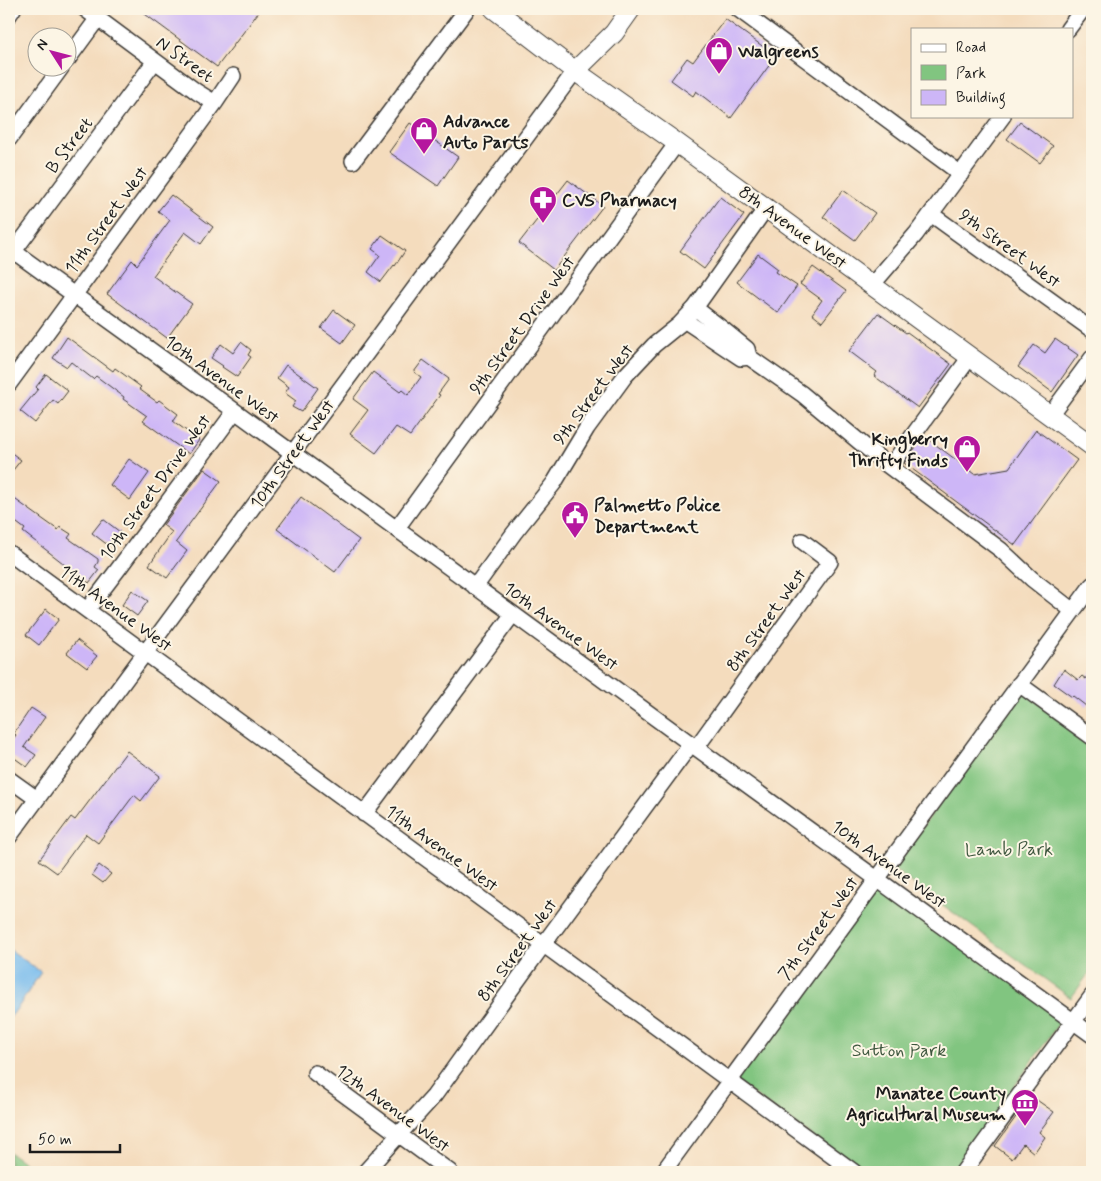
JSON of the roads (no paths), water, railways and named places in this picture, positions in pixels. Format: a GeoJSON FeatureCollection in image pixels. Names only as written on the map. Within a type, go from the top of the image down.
{"type":"FeatureCollection","features":[{"type":"Feature","properties":{"kind":"main road","name":"8th Avenue West"},"geometry":{"type":"LineString","coordinates":[[494,9],[575,71],[677,143],[1092,446]]}},
{"type":"Feature","properties":{"kind":"main road","name":"10th Street West"},"geometry":{"type":"LineString","coordinates":[[575,71],[616,9]]}},
{"type":"Feature","properties":{"kind":"main road","name":"10th Street West"},"geometry":{"type":"LineString","coordinates":[[575,71],[614,33],[632,9]]}},
{"type":"Feature","properties":{"kind":"street"},"geometry":{"type":"LineString","coordinates":[[9,15],[13,9]]}},
{"type":"Feature","properties":{"kind":"street","name":"N Street"},"geometry":{"type":"LineString","coordinates":[[85,9],[155,62],[215,103]]}},
{"type":"Feature","properties":{"kind":"street"},"geometry":{"type":"LineString","coordinates":[[353,161],[467,9]]}},
{"type":"Feature","properties":{"kind":"street"},"geometry":{"type":"LineString","coordinates":[[738,9],[960,174]]}},
{"type":"Feature","properties":{"kind":"street"},"geometry":{"type":"LineString","coordinates":[[1069,28],[1083,9]]}},
{"type":"Feature","properties":{"kind":"street"},"geometry":{"type":"LineString","coordinates":[[78,45],[98,18]]}},
{"type":"Feature","properties":{"kind":"street","name":"B Street"},"geometry":{"type":"LineString","coordinates":[[11,250],[155,62]]}},
{"type":"Feature","properties":{"kind":"street","name":"10th Street West"},"geometry":{"type":"LineString","coordinates":[[9,837],[575,71]]}},
{"type":"Feature","properties":{"kind":"street","name":"11th Street West"},"geometry":{"type":"LineString","coordinates":[[9,384],[233,76]]}},
{"type":"Feature","properties":{"kind":"street"},"geometry":{"type":"LineString","coordinates":[[9,139],[55,78]]}},
{"type":"Feature","properties":{"kind":"street","name":"9th Street West"},"geometry":{"type":"LineString","coordinates":[[872,285],[916,234],[1002,118]]}},
{"type":"Feature","properties":{"kind":"street","name":"9th Street Drive West"},"geometry":{"type":"LineString","coordinates":[[396,528],[677,143]]}},
{"type":"Feature","properties":{"kind":"street","name":"9th Street West"},"geometry":{"type":"LineString","coordinates":[[475,587],[514,533],[554,483],[587,428],[625,376],[654,345],[684,320],[695,308],[766,208]]}},
{"type":"Feature","properties":{"kind":"street","name":"9th Street West"},"geometry":{"type":"LineString","coordinates":[[931,214],[1092,330]]}},
{"type":"Feature","properties":{"kind":"street","name":"10th Avenue West"},"geometry":{"type":"LineString","coordinates":[[11,250],[1092,1035]]}},
{"type":"Feature","properties":{"kind":"street"},"geometry":{"type":"LineString","coordinates":[[695,308],[747,349],[749,357],[802,394],[890,467],[1001,550],[1032,579],[1073,611]]}},
{"type":"Feature","properties":{"kind":"street"},"geometry":{"type":"LineString","coordinates":[[684,320],[741,358],[749,357]]}},
{"type":"Feature","properties":{"kind":"street"},"geometry":{"type":"LineString","coordinates":[[890,467],[970,357]]}},
{"type":"Feature","properties":{"kind":"street"},"geometry":{"type":"LineString","coordinates":[[1050,415],[1092,358]]}},
{"type":"Feature","properties":{"kind":"street","name":"10th Street Drive West"},"geometry":{"type":"LineString","coordinates":[[87,610],[235,411]]}},
{"type":"Feature","properties":{"kind":"street","name":"8th Street West"},"geometry":{"type":"LineString","coordinates":[[365,1172],[434,1096],[542,945],[694,746],[830,562],[802,541]]}},
{"type":"Feature","properties":{"kind":"street","name":"11th Avenue West"},"geometry":{"type":"LineString","coordinates":[[9,553],[854,1172]]}},
{"type":"Feature","properties":{"kind":"street","name":"7th Street West"},"geometry":{"type":"LineString","coordinates":[[663,1172],[1092,585]]}},
{"type":"Feature","properties":{"kind":"street"},"geometry":{"type":"LineString","coordinates":[[364,814],[513,614]]}},
{"type":"Feature","properties":{"kind":"street"},"geometry":{"type":"LineString","coordinates":[[1018,684],[1092,737]]}},
{"type":"Feature","properties":{"kind":"street"},"geometry":{"type":"LineString","coordinates":[[9,779],[37,799]]}},
{"type":"Feature","properties":{"kind":"street"},"geometry":{"type":"LineString","coordinates":[[963,1172],[1092,996]]}},
{"type":"Feature","properties":{"kind":"street","name":"12th Avenue West"},"geometry":{"type":"LineString","coordinates":[[315,1074],[450,1172]]}},
{"type":"Feature","properties":{"kind":"water"},"geometry":{"type":"Polygon","coordinates":[[[9,949],[41,972],[9,1019],[9,949]]]}},
{"type":"Feature","properties":{"kind":"place","name":"Walgreens"},"geometry":{"type":"Point","coordinates":[719,75]}},
{"type":"Feature","properties":{"kind":"place","name":"Advance Auto Parts"},"geometry":{"type":"Point","coordinates":[424,155]}},
{"type":"Feature","properties":{"kind":"place","name":"CVS Pharmacy"},"geometry":{"type":"Point","coordinates":[543,224]}},
{"type":"Feature","properties":{"kind":"place","name":"Kingberry Thrifty Finds"},"geometry":{"type":"Point","coordinates":[967,473]}},
{"type":"Feature","properties":{"kind":"place","name":"Palmetto Police Department"},"geometry":{"type":"Point","coordinates":[575,539]}},
{"type":"Feature","properties":{"kind":"place","name":"Manatee County Agricultural Museum"},"geometry":{"type":"Point","coordinates":[1025,1127]}},
{"type":"Feature","properties":{"kind":"park label","name":"Lamb Park"},"geometry":{"type":"Point","coordinates":[1009,849]}},
{"type":"Feature","properties":{"kind":"park label","name":"Sutton Park"},"geometry":{"type":"Point","coordinates":[899,1050]}}]}
